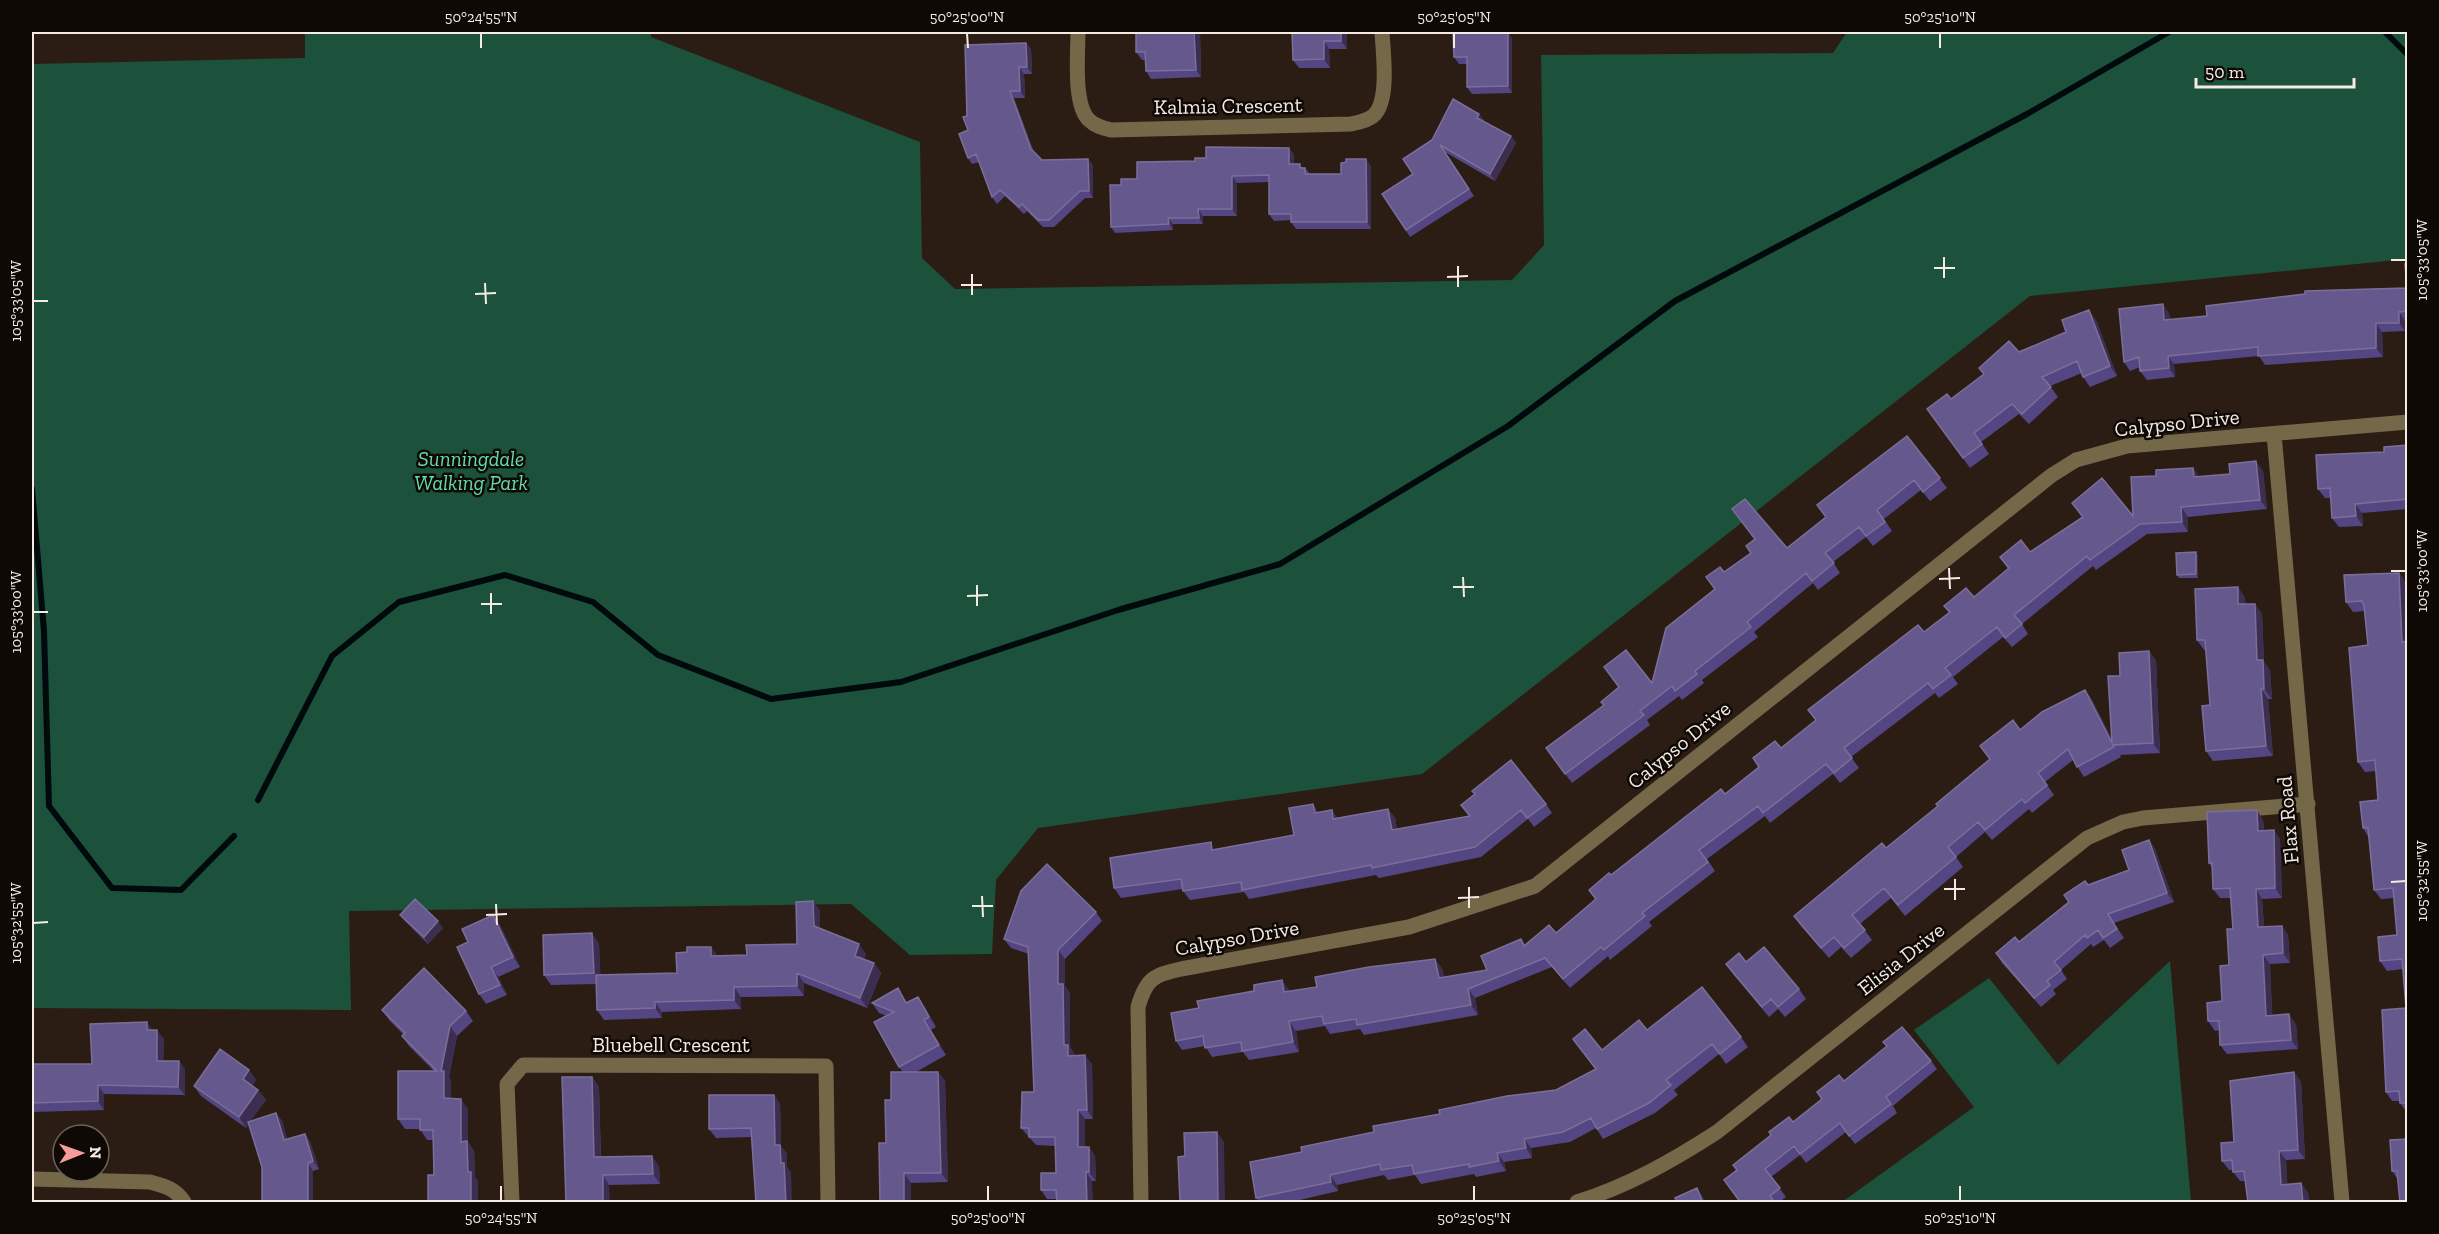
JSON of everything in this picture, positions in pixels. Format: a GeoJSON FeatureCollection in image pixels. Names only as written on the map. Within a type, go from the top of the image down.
{"type":"FeatureCollection","features":[{"type":"Feature","properties":{"kind":"street","name":"Kalmia Crescent"},"geometry":{"type":"LineString","coordinates":[[1078,32],[1079,96],[1082,109],[1088,120],[1111,130],[1351,124],[1364,121],[1375,115],[1382,104],[1384,91],[1382,32]]}},
{"type":"Feature","properties":{"kind":"street","name":"Calypso Drive"},"geometry":{"type":"LineString","coordinates":[[1141,1203],[1138,1007],[1143,990],[1153,977],[1166,972],[1409,927],[1535,886],[2052,475],[2076,459],[2127,446],[2408,422]]}},
{"type":"Feature","properties":{"kind":"street","name":"Flax Road"},"geometry":{"type":"LineString","coordinates":[[2274,434],[2342,1203]]}},
{"type":"Feature","properties":{"kind":"street","name":"Elisia Drive"},"geometry":{"type":"LineString","coordinates":[[1577,1203],[1629,1184],[1659,1169],[1718,1132],[2087,838],[2123,822],[2143,818],[2308,804]]}},
{"type":"Feature","properties":{"kind":"street","name":"Bluebell Crescent"},"geometry":{"type":"LineString","coordinates":[[512,1203],[507,1084],[523,1065],[826,1066],[828,1203]]}},
{"type":"Feature","properties":{"kind":"street"},"geometry":{"type":"LineString","coordinates":[[32,1179],[150,1182],[166,1186],[179,1195],[184,1203]]}},
{"type":"Feature","properties":{"kind":"green space","name":"Sunningdale Walking Park"},"geometry":{"type":"Polygon","coordinates":[[[305,32],[651,32],[651,37],[920,142],[922,258],[955,289],[1512,280],[1544,245],[1541,55],[1833,53],[1847,32],[2407,32],[2407,259],[2030,296],[1422,774],[1038,828],[996,880],[992,954],[910,955],[851,904],[349,911],[351,1010],[32,1008],[32,64],[305,58],[305,32]]]}},
{"type":"Feature","properties":{"kind":"green space"},"geometry":{"type":"Polygon","coordinates":[[[2170,961],[2191,1202],[1842,1202],[1974,1107],[1914,1030],[1989,978],[2058,1065],[2170,961]]]}},
{"type":"Feature","properties":{"kind":"building"},"geometry":{"type":"Polygon","coordinates":[[[1136,32],[1194,32],[1196,70],[1146,71],[1145,52],[1136,52],[1136,32]]]}},
{"type":"Feature","properties":{"kind":"building"},"geometry":{"type":"Polygon","coordinates":[[[1292,32],[1341,32],[1341,41],[1324,41],[1324,59],[1293,60],[1292,32]]]}},
{"type":"Feature","properties":{"kind":"building"},"geometry":{"type":"Polygon","coordinates":[[[1453,32],[1508,32],[1508,86],[1467,87],[1467,57],[1454,57],[1453,32]]]}},
{"type":"Feature","properties":{"kind":"building"},"geometry":{"type":"Polygon","coordinates":[[[1026,43],[1027,67],[1019,67],[1020,91],[1010,91],[1031,149],[1042,160],[1088,159],[1089,191],[1080,191],[1049,220],[1038,220],[1022,204],[1019,207],[1000,190],[992,197],[976,154],[968,158],[959,134],[968,130],[963,117],[967,116],[965,45],[1026,43]]]}},
{"type":"Feature","properties":{"kind":"building"},"geometry":{"type":"Polygon","coordinates":[[[1453,99],[1479,114],[1477,118],[1511,136],[1490,174],[1440,145],[1469,189],[1406,230],[1382,194],[1413,174],[1403,159],[1432,140],[1453,99]]]}},
{"type":"Feature","properties":{"kind":"building"},"geometry":{"type":"Polygon","coordinates":[[[1206,147],[1289,148],[1289,164],[1300,164],[1300,168],[1305,168],[1305,174],[1341,174],[1341,163],[1346,162],[1346,159],[1366,159],[1367,222],[1291,222],[1291,214],[1269,214],[1269,175],[1232,176],[1232,209],[1198,209],[1199,218],[1168,218],[1169,224],[1111,227],[1110,185],[1121,185],[1121,179],[1137,179],[1137,162],[1195,161],[1195,158],[1206,158],[1206,147]]]}},
{"type":"Feature","properties":{"kind":"building"},"geometry":{"type":"Polygon","coordinates":[[[2405,264],[2408,264],[2408,311],[2399,312],[2399,323],[2376,323],[2376,348],[2258,356],[2258,347],[2168,356],[2169,368],[2140,371],[2139,357],[2124,362],[2119,309],[2163,304],[2164,320],[2207,316],[2206,306],[2305,294],[2305,291],[2407,288],[2405,264]]]}},
{"type":"Feature","properties":{"kind":"building"},"geometry":{"type":"Polygon","coordinates":[[[2089,310],[2110,366],[2083,377],[2077,361],[2042,377],[2051,387],[2022,414],[2012,404],[1974,433],[1982,444],[1963,458],[1927,409],[1947,394],[1951,399],[1984,374],[1979,368],[2009,341],[2019,352],[2066,332],[2062,320],[2089,310]]]}},
{"type":"Feature","properties":{"kind":"building"},"geometry":{"type":"Polygon","coordinates":[[[1907,436],[1940,478],[1923,492],[1914,480],[1877,510],[1885,522],[1866,536],[1859,527],[1825,553],[1834,563],[1812,581],[1806,573],[1747,622],[1751,627],[1695,671],[1697,674],[1675,691],[1672,686],[1640,711],[1644,715],[1565,774],[1546,748],[1604,705],[1601,702],[1619,687],[1604,667],[1626,650],[1652,683],[1666,628],[1715,589],[1706,577],[1720,567],[1724,572],[1751,553],[1746,546],[1755,539],[1732,509],[1745,499],[1787,548],[1826,517],[1817,505],[1907,436]]]}},
{"type":"Feature","properties":{"kind":"building"},"geometry":{"type":"Polygon","coordinates":[[[2408,445],[2408,499],[2355,504],[2356,516],[2332,518],[2330,488],[2318,489],[2316,455],[2384,452],[2384,447],[2408,445]]]}},
{"type":"Feature","properties":{"kind":"building"},"geometry":{"type":"Polygon","coordinates":[[[2256,461],[2260,500],[2181,507],[2182,522],[2140,524],[2090,560],[2087,556],[2014,615],[2022,624],[2005,638],[1997,627],[1945,668],[1951,675],[1933,689],[1928,683],[1844,748],[1852,758],[1834,773],[1826,764],[1763,813],[1758,806],[1699,850],[1708,862],[1642,913],[1645,916],[1604,950],[1601,947],[1563,979],[1545,958],[1468,989],[1471,1005],[1357,1025],[1356,1019],[1324,1024],[1322,1016],[1289,1021],[1293,1042],[1242,1051],[1241,1042],[1205,1048],[1203,1036],[1176,1041],[1171,1013],[1199,1008],[1197,1001],[1254,991],[1254,985],[1282,980],[1284,992],[1317,987],[1315,977],[1369,967],[1435,959],[1439,978],[1487,970],[1481,956],[1521,939],[1524,946],[1549,925],[1556,933],[1596,899],[1589,890],[1609,873],[1611,875],[1721,789],[1725,794],[1759,767],[1753,758],[1775,741],[1781,748],[1816,720],[1808,710],[1918,625],[1924,632],[1950,612],[1944,606],[1966,588],[1974,597],[2009,568],[2000,557],[2021,540],[2030,552],[2083,517],[2072,503],[2102,478],[2133,516],[2131,477],[2156,476],[2156,470],[2193,468],[2194,477],[2230,474],[2229,464],[2256,461]]]}},
{"type":"Feature","properties":{"kind":"building"},"geometry":{"type":"Polygon","coordinates":[[[2196,552],[2196,574],[2177,575],[2176,553],[2196,552]]]}},
{"type":"Feature","properties":{"kind":"building"},"geometry":{"type":"Polygon","coordinates":[[[2399,573],[2402,642],[2408,641],[2408,1122],[2406,1103],[2400,1103],[2399,1091],[2386,1092],[2382,1010],[2406,1008],[2402,959],[2380,961],[2378,937],[2397,935],[2393,888],[2374,890],[2368,828],[2363,828],[2360,802],[2378,800],[2375,760],[2358,762],[2349,648],[2368,645],[2364,606],[2362,601],[2346,602],[2344,575],[2399,573]]]}},
{"type":"Feature","properties":{"kind":"building"},"geometry":{"type":"Polygon","coordinates":[[[2238,587],[2238,604],[2255,604],[2257,660],[2263,660],[2264,689],[2261,689],[2266,746],[2206,751],[2202,706],[2210,705],[2205,640],[2197,640],[2195,589],[2238,587]]]}},
{"type":"Feature","properties":{"kind":"building"},"geometry":{"type":"Polygon","coordinates":[[[2149,651],[2153,743],[2113,745],[2114,747],[2077,767],[2068,749],[2038,773],[2047,785],[2025,803],[2022,799],[1985,830],[1978,822],[1948,847],[1956,857],[1898,905],[1884,888],[1852,915],[1865,930],[1844,948],[1834,937],[1821,948],[1794,916],[1882,843],[1886,848],[1938,806],[1936,804],[1990,759],[1980,746],[2013,720],[2020,730],[2042,712],[2085,690],[2112,743],[2108,676],[2120,676],[2119,653],[2149,651]]]}},
{"type":"Feature","properties":{"kind":"building"},"geometry":{"type":"Polygon","coordinates":[[[1511,760],[1546,804],[1527,818],[1521,810],[1475,847],[1372,868],[1371,865],[1242,890],[1241,882],[1183,891],[1181,879],[1114,888],[1110,858],[1211,842],[1212,850],[1294,835],[1289,808],[1313,804],[1315,813],[1332,810],[1333,819],[1388,809],[1392,830],[1470,816],[1461,805],[1475,794],[1472,791],[1511,760]]]}},
{"type":"Feature","properties":{"kind":"building"},"geometry":{"type":"Polygon","coordinates":[[[2257,810],[2258,831],[2274,830],[2275,888],[2256,889],[2258,927],[2282,926],[2283,953],[2263,955],[2266,1016],[2289,1014],[2291,1040],[2220,1045],[2219,1021],[2208,1021],[2207,1003],[2222,1001],[2220,966],[2229,965],[2227,929],[2233,929],[2230,888],[2213,889],[2212,863],[2209,863],[2207,812],[2257,810]]]}},
{"type":"Feature","properties":{"kind":"building"},"geometry":{"type":"Polygon","coordinates":[[[2149,840],[2167,893],[2108,914],[2117,929],[2103,938],[2098,930],[2087,938],[2085,935],[2054,962],[2061,970],[2047,981],[2050,985],[2034,998],[1996,953],[2015,937],[2019,942],[2069,902],[2064,895],[2085,881],[2088,885],[2129,870],[2122,850],[2149,840]]]}},
{"type":"Feature","properties":{"kind":"building"},"geometry":{"type":"Polygon","coordinates":[[[1047,864],[1096,912],[1058,950],[1058,984],[1063,984],[1064,1045],[1068,1045],[1068,1056],[1085,1055],[1087,1110],[1078,1110],[1078,1147],[1089,1147],[1089,1172],[1086,1172],[1087,1203],[1057,1203],[1056,1190],[1041,1190],[1041,1173],[1056,1173],[1055,1137],[1029,1137],[1029,1128],[1021,1128],[1022,1092],[1034,1092],[1028,947],[1004,939],[1021,891],[1047,864]]]}},
{"type":"Feature","properties":{"kind":"building"},"geometry":{"type":"Polygon","coordinates":[[[415,899],[438,921],[424,937],[400,915],[415,899]]]}},
{"type":"Feature","properties":{"kind":"building"},"geometry":{"type":"Polygon","coordinates":[[[813,901],[814,926],[859,944],[855,956],[874,963],[860,998],[797,973],[797,986],[734,987],[734,1000],[655,1002],[655,1008],[597,1010],[596,975],[677,973],[676,953],[687,952],[687,947],[711,947],[711,956],[747,955],[746,945],[797,944],[796,902],[813,901]]]}},
{"type":"Feature","properties":{"kind":"building"},"geometry":{"type":"Polygon","coordinates":[[[493,915],[513,957],[491,967],[500,985],[479,994],[457,947],[468,942],[462,929],[493,915]]]}},
{"type":"Feature","properties":{"kind":"building"},"geometry":{"type":"Polygon","coordinates":[[[592,933],[594,973],[544,975],[543,935],[592,933]]]}},
{"type":"Feature","properties":{"kind":"building"},"geometry":{"type":"Polygon","coordinates":[[[1764,947],[1799,989],[1778,1007],[1771,999],[1762,1007],[1726,964],[1739,953],[1746,962],[1764,947]]]}},
{"type":"Feature","properties":{"kind":"building"},"geometry":{"type":"Polygon","coordinates":[[[424,968],[466,1011],[450,1026],[441,1071],[444,1071],[444,1098],[461,1099],[461,1142],[467,1141],[468,1172],[471,1172],[471,1203],[428,1203],[428,1175],[434,1175],[433,1130],[420,1130],[420,1119],[398,1119],[398,1071],[437,1071],[402,1036],[405,1033],[382,1010],[424,968]]]}},
{"type":"Feature","properties":{"kind":"building"},"geometry":{"type":"Polygon","coordinates":[[[1702,987],[1741,1037],[1720,1054],[1712,1044],[1666,1080],[1671,1085],[1649,1103],[1597,1129],[1591,1118],[1563,1132],[1524,1139],[1526,1148],[1497,1153],[1499,1161],[1414,1174],[1412,1165],[1381,1170],[1380,1164],[1330,1175],[1331,1182],[1256,1198],[1250,1162],[1302,1152],[1301,1147],[1374,1132],[1373,1126],[1440,1114],[1439,1110],[1507,1096],[1556,1090],[1596,1069],[1573,1039],[1585,1029],[1602,1050],[1639,1020],[1647,1030],[1702,987]]]}},
{"type":"Feature","properties":{"kind":"building"},"geometry":{"type":"Polygon","coordinates":[[[898,988],[906,1003],[918,997],[929,1017],[924,1020],[939,1045],[899,1067],[874,1022],[894,1012],[872,1003],[898,988]]]}},
{"type":"Feature","properties":{"kind":"building"},"geometry":{"type":"Polygon","coordinates":[[[147,1022],[147,1030],[157,1030],[157,1061],[179,1061],[178,1087],[98,1085],[98,1101],[32,1103],[32,1064],[92,1064],[90,1024],[147,1022]]]}},
{"type":"Feature","properties":{"kind":"building"},"geometry":{"type":"Polygon","coordinates":[[[1902,1027],[1931,1061],[1886,1097],[1891,1104],[1849,1136],[1840,1123],[1800,1154],[1794,1146],[1765,1169],[1780,1188],[1770,1196],[1775,1203],[1741,1203],[1724,1180],[1737,1170],[1733,1165],[1771,1135],[1769,1132],[1789,1117],[1793,1122],[1822,1099],[1817,1092],[1839,1075],[1844,1081],[1887,1046],[1883,1042],[1902,1027]]]}},
{"type":"Feature","properties":{"kind":"building"},"geometry":{"type":"Polygon","coordinates":[[[220,1049],[249,1070],[243,1079],[258,1090],[239,1117],[194,1086],[220,1049]]]}},
{"type":"Feature","properties":{"kind":"building"},"geometry":{"type":"Polygon","coordinates":[[[891,1072],[938,1072],[941,1173],[904,1173],[904,1203],[880,1203],[879,1143],[886,1143],[885,1100],[891,1100],[891,1072]]]}},
{"type":"Feature","properties":{"kind":"building"},"geometry":{"type":"Polygon","coordinates":[[[2294,1072],[2298,1150],[2279,1151],[2281,1185],[2301,1183],[2303,1203],[2248,1203],[2244,1171],[2233,1172],[2232,1160],[2222,1161],[2221,1143],[2234,1142],[2230,1081],[2294,1072]]]}},
{"type":"Feature","properties":{"kind":"building"},"geometry":{"type":"Polygon","coordinates":[[[562,1077],[592,1077],[594,1157],[652,1156],[653,1174],[603,1175],[603,1203],[566,1203],[562,1077]]]}},
{"type":"Feature","properties":{"kind":"building"},"geometry":{"type":"Polygon","coordinates":[[[709,1095],[774,1095],[775,1145],[780,1145],[781,1163],[784,1163],[786,1203],[756,1203],[751,1128],[709,1129],[709,1095]]]}},
{"type":"Feature","properties":{"kind":"building"},"geometry":{"type":"Polygon","coordinates":[[[276,1113],[284,1140],[305,1134],[313,1161],[308,1163],[308,1203],[262,1203],[262,1167],[248,1122],[276,1113]]]}},
{"type":"Feature","properties":{"kind":"building"},"geometry":{"type":"Polygon","coordinates":[[[1217,1132],[1218,1203],[1180,1202],[1178,1157],[1185,1156],[1184,1133],[1217,1132]]]}},
{"type":"Feature","properties":{"kind":"building"},"geometry":{"type":"Polygon","coordinates":[[[2408,1139],[2408,1203],[2400,1203],[2397,1171],[2392,1171],[2390,1140],[2408,1139]]]}},
{"type":"Feature","properties":{"kind":"building"},"geometry":{"type":"Polygon","coordinates":[[[1697,1188],[1703,1203],[1677,1203],[1675,1198],[1697,1188]]]}},
{"type":"Feature","properties":{"kind":"waterway"},"geometry":{"type":"LineString","coordinates":[[258,800],[332,656],[399,602],[505,575],[593,602],[658,655],[771,699],[901,682],[1118,610],[1280,564],[1508,426],[1675,301],[2027,114],[2169,32]]}},
{"type":"Feature","properties":{"kind":"waterway"},"geometry":{"type":"LineString","coordinates":[[2385,32],[2408,55]]}},
{"type":"Feature","properties":{"kind":"waterway"},"geometry":{"type":"LineString","coordinates":[[32,489],[44,631],[49,806],[112,888],[181,890],[234,836]]}}]}
